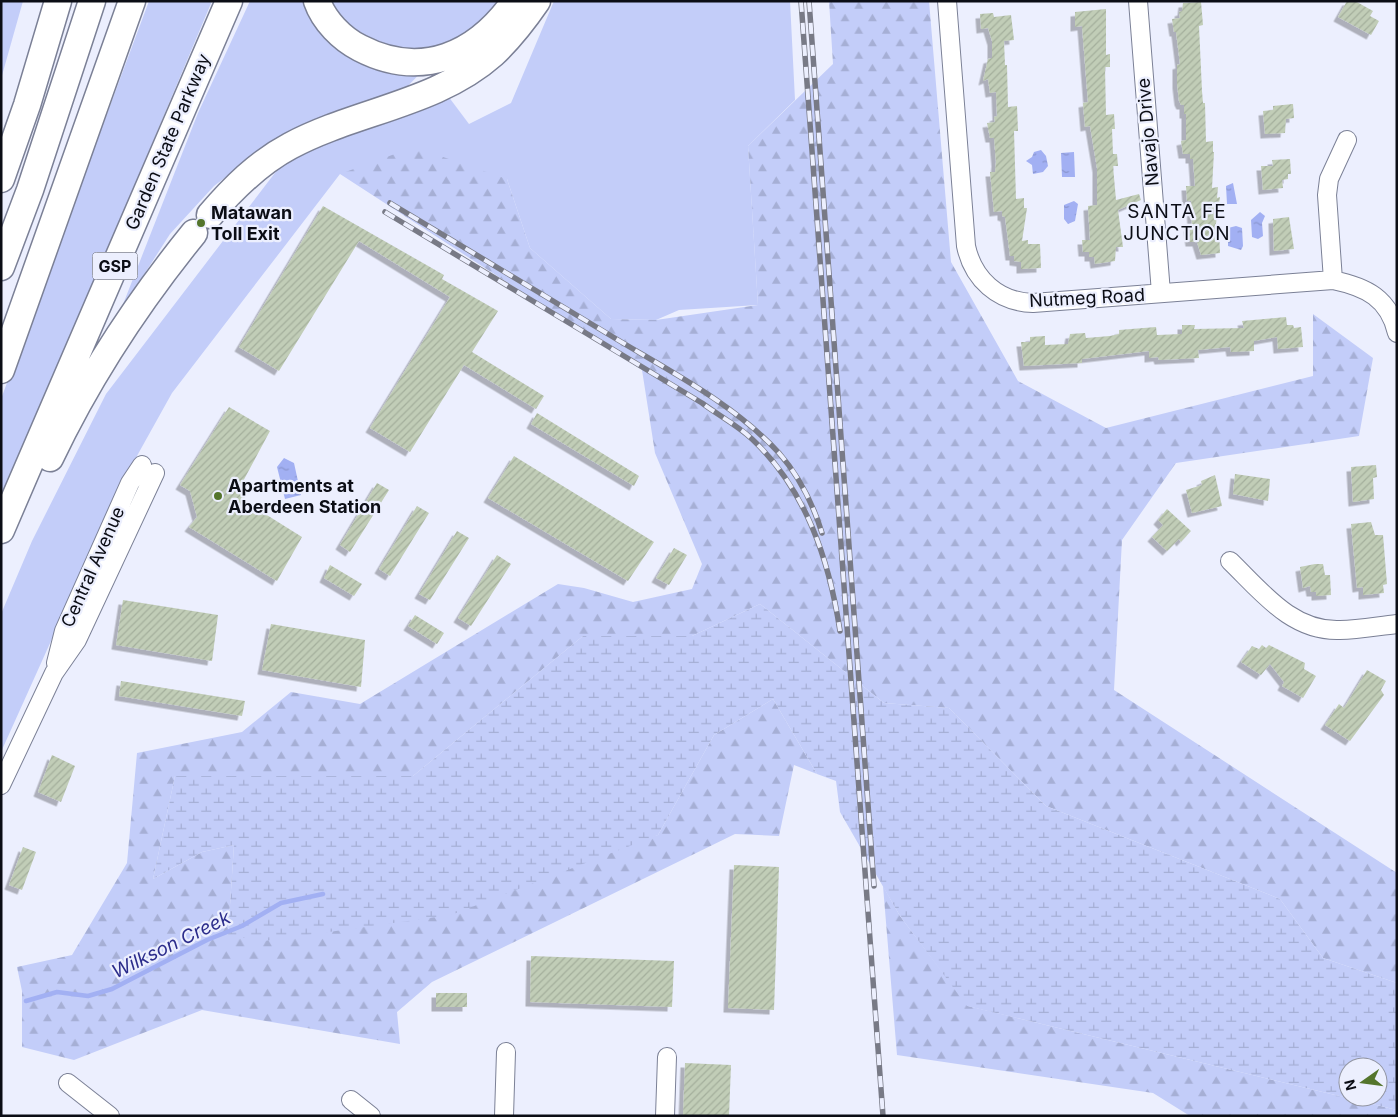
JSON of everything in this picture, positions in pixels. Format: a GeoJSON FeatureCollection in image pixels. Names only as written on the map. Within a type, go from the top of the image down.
{"type":"FeatureCollection","features":[{"type":"Feature","properties":{"kind":"highway"},"geometry":{"type":"LineString","coordinates":[[1,179],[27,105],[58,1]]}},
{"type":"Feature","properties":{"kind":"highway"},"geometry":{"type":"LineString","coordinates":[[1,267],[39,164],[92,1]]}},
{"type":"Feature","properties":{"kind":"highway"},"geometry":{"type":"LineString","coordinates":[[1,370],[132,1]]}},
{"type":"Feature","properties":{"kind":"highway","name":"Garden State Parkway"},"geometry":{"type":"LineString","coordinates":[[1,531],[229,1]]}},
{"type":"Feature","properties":{"kind":"highway"},"geometry":{"type":"LineString","coordinates":[[317,1],[328,21],[354,45],[384,58],[414,63],[445,58],[472,45],[496,26],[515,1]]}},
{"type":"Feature","properties":{"kind":"highway"},"geometry":{"type":"LineString","coordinates":[[1,531],[47,465],[75,410],[120,335],[158,279],[202,224],[248,175],[289,146],[434,90],[472,70],[507,40],[537,1]]}},
{"type":"Feature","properties":{"kind":"street","name":"Nutmeg Road"},"geometry":{"type":"LineString","coordinates":[[947,1],[966,246],[974,270],[984,283],[996,293],[1010,299],[1025,302],[1333,280],[1356,285],[1368,291],[1388,310],[1397,333]]}},
{"type":"Feature","properties":{"kind":"street","name":"Navajo Drive"},"geometry":{"type":"LineString","coordinates":[[1138,1],[1161,293]]}},
{"type":"Feature","properties":{"kind":"street"},"geometry":{"type":"LineString","coordinates":[[1333,280],[1328,187],[1332,171],[1346,140]]}},
{"type":"Feature","properties":{"kind":"street","name":"Central Avenue"},"geometry":{"type":"LineString","coordinates":[[1,785],[54,673],[64,630],[102,566],[130,483],[149,469]]}},
{"type":"Feature","properties":{"kind":"street"},"geometry":{"type":"LineString","coordinates":[[1230,561],[1286,614],[1306,625],[1340,630],[1397,624]]}},
{"type":"Feature","properties":{"kind":"street"},"geometry":{"type":"LineString","coordinates":[[504,1116],[506,1052]]}},
{"type":"Feature","properties":{"kind":"street"},"geometry":{"type":"LineString","coordinates":[[665,1116],[667,1057]]}},
{"type":"Feature","properties":{"kind":"street"},"geometry":{"type":"LineString","coordinates":[[68,1083],[110,1116]]}},
{"type":"Feature","properties":{"kind":"street"},"geometry":{"type":"LineString","coordinates":[[352,1100],[371,1116]]}},
{"type":"Feature","properties":{"kind":"green space"},"geometry":{"type":"Polygon","coordinates":[[[1,1],[23,1],[1,79],[1,1]]]}},
{"type":"Feature","properties":{"kind":"green space"},"geometry":{"type":"Polygon","coordinates":[[[149,1],[212,1],[1,503],[1,399],[149,1]]]}},
{"type":"Feature","properties":{"kind":"green space"},"geometry":{"type":"Polygon","coordinates":[[[250,1],[500,1],[494,13],[441,52],[400,94],[252,157],[214,186],[170,234],[120,312],[198,113],[250,1]]]}},
{"type":"Feature","properties":{"kind":"green space"},"geometry":{"type":"Polygon","coordinates":[[[554,1],[790,1],[795,100],[748,146],[758,305],[679,310],[656,320],[611,319],[530,248],[507,179],[340,174],[172,393],[123,481],[1,752],[1,614],[32,541],[106,394],[294,148],[442,88],[469,124],[511,103],[554,1]]]}},
{"type":"Feature","properties":{"kind":"green space"},"geometry":{"type":"Polygon","coordinates":[[[829,1],[929,1],[951,262],[1018,381],[1106,428],[1313,376],[1313,314],[1373,358],[1359,436],[1176,463],[1122,540],[1114,690],[1397,873],[1397,983],[1323,958],[1280,899],[1046,806],[949,708],[884,703],[760,604],[692,636],[583,636],[413,776],[175,776],[153,879],[202,852],[234,845],[228,935],[658,835],[714,735],[773,699],[817,774],[794,765],[779,836],[735,834],[432,982],[397,1012],[400,1044],[202,1010],[74,1060],[22,1047],[22,991],[17,967],[72,955],[127,863],[137,753],[242,732],[291,692],[360,704],[558,584],[584,588],[633,602],[692,589],[702,564],[655,453],[642,370],[340,174],[414,147],[507,179],[530,248],[611,319],[656,320],[758,305],[748,146],[833,64],[829,1]]]}},
{"type":"Feature","properties":{"kind":"green space"},"geometry":{"type":"Polygon","coordinates":[[[760,604],[884,703],[949,708],[1046,806],[1280,899],[1323,958],[1397,983],[1397,1110],[1385,1107],[1388,1107],[1388,1057],[1338,1057],[1338,1096],[967,1006],[900,916],[840,812],[836,781],[817,774],[773,699],[714,735],[658,835],[451,915],[264,941],[228,935],[234,845],[202,852],[153,879],[175,776],[413,776],[583,636],[692,636],[760,604]]]}},
{"type":"Feature","properties":{"kind":"green space"},"geometry":{"type":"Polygon","coordinates":[[[883,886],[900,916],[968,1006],[1338,1096],[1338,1107],[1385,1107],[1397,1110],[1397,1116],[1190,1116],[1153,1093],[897,1055],[883,886]]]}},
{"type":"Feature","properties":{"kind":"water"},"geometry":{"type":"Polygon","coordinates":[[[1041,150],[1046,156],[1048,166],[1043,172],[1033,174],[1032,165],[1026,161],[1032,157],[1034,152],[1041,150]]]}},
{"type":"Feature","properties":{"kind":"water"},"geometry":{"type":"Polygon","coordinates":[[[1074,152],[1075,177],[1062,177],[1061,153],[1074,152]]]}},
{"type":"Feature","properties":{"kind":"water"},"geometry":{"type":"Polygon","coordinates":[[[1233,183],[1237,204],[1227,204],[1226,186],[1233,183]]]}},
{"type":"Feature","properties":{"kind":"water"},"geometry":{"type":"Polygon","coordinates":[[[1074,201],[1078,204],[1075,221],[1068,224],[1064,219],[1064,205],[1074,201]]]}},
{"type":"Feature","properties":{"kind":"water"},"geometry":{"type":"Polygon","coordinates":[[[1260,212],[1265,216],[1262,223],[1263,236],[1258,239],[1252,237],[1251,220],[1260,212]]]}},
{"type":"Feature","properties":{"kind":"water"},"geometry":{"type":"Polygon","coordinates":[[[1236,226],[1242,228],[1243,246],[1241,250],[1228,246],[1228,228],[1236,226]]]}},
{"type":"Feature","properties":{"kind":"water"},"geometry":{"type":"Polygon","coordinates":[[[284,458],[294,463],[301,495],[285,499],[277,467],[284,458]]]}},
{"type":"Feature","properties":{"kind":"building"},"geometry":{"type":"Polygon","coordinates":[[[1347,1],[1355,1],[1373,11],[1370,16],[1379,21],[1371,35],[1338,17],[1347,1]]]}},
{"type":"Feature","properties":{"kind":"building"},"geometry":{"type":"Polygon","coordinates":[[[1201,2],[1203,25],[1199,26],[1202,91],[1203,103],[1205,103],[1206,142],[1213,141],[1212,188],[1218,187],[1217,198],[1220,197],[1215,230],[1219,230],[1220,253],[1201,255],[1197,242],[1190,242],[1188,227],[1192,227],[1191,201],[1187,201],[1186,186],[1195,186],[1193,159],[1190,159],[1190,154],[1183,154],[1181,141],[1186,140],[1186,114],[1184,114],[1184,105],[1181,105],[1179,101],[1177,65],[1180,64],[1176,32],[1174,32],[1172,19],[1180,18],[1179,12],[1182,11],[1183,3],[1201,2]]]}},
{"type":"Feature","properties":{"kind":"building"},"geometry":{"type":"Polygon","coordinates":[[[1106,9],[1106,55],[1110,54],[1110,67],[1105,67],[1106,115],[1114,114],[1115,129],[1112,129],[1113,154],[1117,154],[1118,166],[1113,166],[1116,200],[1139,194],[1141,200],[1118,210],[1123,247],[1116,247],[1115,261],[1095,264],[1094,257],[1089,257],[1089,252],[1083,252],[1082,240],[1090,240],[1088,206],[1097,205],[1097,168],[1090,126],[1085,127],[1083,103],[1088,102],[1082,26],[1075,27],[1075,12],[1106,9]]]}},
{"type":"Feature","properties":{"kind":"building"},"geometry":{"type":"Polygon","coordinates":[[[993,13],[994,17],[1011,15],[1014,40],[1004,41],[1005,65],[1007,65],[1008,107],[1017,106],[1018,131],[1014,131],[1016,199],[1024,198],[1024,208],[1027,208],[1022,241],[1028,240],[1028,244],[1040,244],[1041,268],[1021,269],[1021,262],[1014,261],[1014,256],[1010,256],[1005,217],[1002,216],[1002,211],[994,212],[990,172],[995,172],[996,162],[994,138],[990,138],[987,123],[995,122],[994,117],[997,116],[996,92],[990,93],[988,79],[983,81],[988,59],[992,58],[992,41],[988,28],[981,29],[980,14],[993,13]]]}},
{"type":"Feature","properties":{"kind":"building"},"geometry":{"type":"Polygon","coordinates":[[[1293,104],[1294,118],[1286,119],[1285,133],[1265,134],[1263,111],[1273,110],[1273,106],[1293,104]]]}},
{"type":"Feature","properties":{"kind":"building"},"geometry":{"type":"Polygon","coordinates":[[[1290,159],[1291,174],[1288,174],[1288,179],[1282,180],[1283,188],[1263,190],[1261,166],[1273,166],[1272,160],[1290,159]]]}},
{"type":"Feature","properties":{"kind":"building"},"geometry":{"type":"Polygon","coordinates":[[[323,206],[444,275],[442,279],[498,311],[472,352],[544,396],[536,409],[464,365],[410,452],[370,428],[450,297],[359,241],[279,371],[239,347],[323,206]]]}},
{"type":"Feature","properties":{"kind":"building"},"geometry":{"type":"Polygon","coordinates":[[[1289,217],[1294,249],[1274,251],[1273,219],[1289,217]]]}},
{"type":"Feature","properties":{"kind":"building"},"geometry":{"type":"Polygon","coordinates":[[[1286,317],[1287,325],[1293,325],[1294,328],[1301,327],[1303,347],[1278,349],[1277,337],[1254,341],[1254,351],[1231,352],[1230,347],[1198,350],[1199,358],[1159,360],[1158,357],[1149,358],[1149,351],[1082,359],[1082,363],[1024,366],[1021,342],[1030,342],[1030,337],[1045,336],[1045,345],[1068,344],[1070,334],[1085,333],[1086,338],[1119,334],[1119,330],[1156,327],[1157,335],[1182,334],[1182,325],[1195,325],[1194,329],[1244,328],[1242,321],[1286,317]]]}},
{"type":"Feature","properties":{"kind":"building","name":"Apartments at Aberdeen Station"},"geometry":{"type":"Polygon","coordinates":[[[229,407],[270,431],[241,485],[246,502],[302,537],[277,581],[189,527],[197,517],[190,491],[180,485],[229,407]]]}},
{"type":"Feature","properties":{"kind":"building"},"geometry":{"type":"Polygon","coordinates":[[[537,413],[639,476],[634,486],[531,424],[537,413]]]}},
{"type":"Feature","properties":{"kind":"building"},"geometry":{"type":"Polygon","coordinates":[[[514,456],[654,542],[628,581],[488,498],[514,456]]]}},
{"type":"Feature","properties":{"kind":"building"},"geometry":{"type":"Polygon","coordinates":[[[1376,465],[1377,477],[1373,478],[1374,499],[1353,502],[1351,467],[1376,465]]]}},
{"type":"Feature","properties":{"kind":"building"},"geometry":{"type":"Polygon","coordinates":[[[1235,474],[1270,479],[1268,501],[1233,494],[1235,474]]]}},
{"type":"Feature","properties":{"kind":"building"},"geometry":{"type":"Polygon","coordinates":[[[1215,475],[1222,506],[1192,513],[1186,490],[1202,485],[1201,481],[1215,475]]]}},
{"type":"Feature","properties":{"kind":"building"},"geometry":{"type":"Polygon","coordinates":[[[377,483],[389,490],[350,552],[340,545],[377,483]]]}},
{"type":"Feature","properties":{"kind":"building"},"geometry":{"type":"Polygon","coordinates":[[[417,506],[429,513],[390,576],[379,569],[417,506]]]}},
{"type":"Feature","properties":{"kind":"building"},"geometry":{"type":"Polygon","coordinates":[[[1167,509],[1191,531],[1181,542],[1179,539],[1167,551],[1152,537],[1163,525],[1158,520],[1167,509]]]}},
{"type":"Feature","properties":{"kind":"building"},"geometry":{"type":"Polygon","coordinates":[[[1371,522],[1375,535],[1383,535],[1387,584],[1383,585],[1384,593],[1363,595],[1363,587],[1357,588],[1351,524],[1371,522]]]}},
{"type":"Feature","properties":{"kind":"building"},"geometry":{"type":"Polygon","coordinates":[[[457,531],[469,538],[430,600],[419,594],[457,531]]]}},
{"type":"Feature","properties":{"kind":"building"},"geometry":{"type":"Polygon","coordinates":[[[674,548],[687,555],[669,585],[656,578],[674,548]]]}},
{"type":"Feature","properties":{"kind":"building"},"geometry":{"type":"Polygon","coordinates":[[[497,555],[511,564],[471,626],[458,618],[497,555]]]}},
{"type":"Feature","properties":{"kind":"building"},"geometry":{"type":"Polygon","coordinates":[[[1323,564],[1325,575],[1330,575],[1331,595],[1316,596],[1316,592],[1311,592],[1310,586],[1303,588],[1300,567],[1323,564]]]}},
{"type":"Feature","properties":{"kind":"building"},"geometry":{"type":"Polygon","coordinates":[[[330,565],[362,584],[354,596],[324,578],[330,565]]]}},
{"type":"Feature","properties":{"kind":"building"},"geometry":{"type":"Polygon","coordinates":[[[123,600],[218,615],[212,661],[116,645],[123,600]]]}},
{"type":"Feature","properties":{"kind":"building"},"geometry":{"type":"Polygon","coordinates":[[[415,615],[444,633],[437,644],[408,626],[415,615]]]}},
{"type":"Feature","properties":{"kind":"building"},"geometry":{"type":"Polygon","coordinates":[[[271,624],[365,640],[361,687],[262,670],[271,624]]]}},
{"type":"Feature","properties":{"kind":"building"},"geometry":{"type":"Polygon","coordinates":[[[1262,645],[1266,648],[1269,645],[1305,663],[1304,669],[1316,676],[1303,698],[1282,686],[1284,682],[1270,664],[1261,675],[1241,662],[1252,646],[1259,649],[1262,645]]]}},
{"type":"Feature","properties":{"kind":"building"},"geometry":{"type":"Polygon","coordinates":[[[1367,670],[1386,681],[1381,690],[1384,695],[1350,741],[1325,725],[1339,704],[1344,708],[1367,670]]]}},
{"type":"Feature","properties":{"kind":"building"},"geometry":{"type":"Polygon","coordinates":[[[121,681],[245,701],[242,716],[119,696],[121,681]]]}},
{"type":"Feature","properties":{"kind":"building"},"geometry":{"type":"Polygon","coordinates":[[[52,755],[75,766],[61,802],[38,792],[52,755]]]}},
{"type":"Feature","properties":{"kind":"building"},"geometry":{"type":"Polygon","coordinates":[[[23,847],[36,852],[22,890],[9,885],[23,847]]]}},
{"type":"Feature","properties":{"kind":"building"},"geometry":{"type":"Polygon","coordinates":[[[734,865],[779,867],[774,1010],[728,1008],[734,865]]]}},
{"type":"Feature","properties":{"kind":"building"},"geometry":{"type":"Polygon","coordinates":[[[531,956],[674,961],[672,1007],[530,1002],[531,956]]]}},
{"type":"Feature","properties":{"kind":"building"},"geometry":{"type":"Polygon","coordinates":[[[436,993],[467,993],[467,1007],[436,1007],[436,993]]]}},
{"type":"Feature","properties":{"kind":"building"},"geometry":{"type":"Polygon","coordinates":[[[685,1063],[731,1065],[729,1116],[683,1116],[685,1063]]]}},
{"type":"Feature","properties":{"kind":"waterway","name":"Wilkson Creek"},"geometry":{"type":"LineString","coordinates":[[26,1001],[57,992],[88,996],[112,989],[207,940],[242,926],[281,903],[323,894]]}},
{"type":"Feature","properties":{"kind":"railway"},"geometry":{"type":"LineString","coordinates":[[801,1],[883,1116]]}},
{"type":"Feature","properties":{"kind":"railway"},"geometry":{"type":"LineString","coordinates":[[809,1],[874,886]]}},
{"type":"Feature","properties":{"kind":"railway"},"geometry":{"type":"LineString","coordinates":[[390,203],[682,378],[743,420],[779,453],[793,471],[810,501],[822,533]]}},
{"type":"Feature","properties":{"kind":"railway"},"geometry":{"type":"LineString","coordinates":[[385,212],[702,403],[752,439],[771,459],[801,503],[822,552],[840,631]]}},
{"type":"Feature","properties":{"kind":"place","name":"Matawan Toll Exit"},"geometry":{"type":"Point","coordinates":[201,223]}},
{"type":"Feature","properties":{"kind":"place","name":"Apartments at Aberdeen Station"},"geometry":{"type":"Point","coordinates":[218,496]}},
{"type":"Feature","properties":{"kind":"district","name":"SANTA FE JUNCTION"},"geometry":{"type":"Point","coordinates":[1177,222]}}]}
